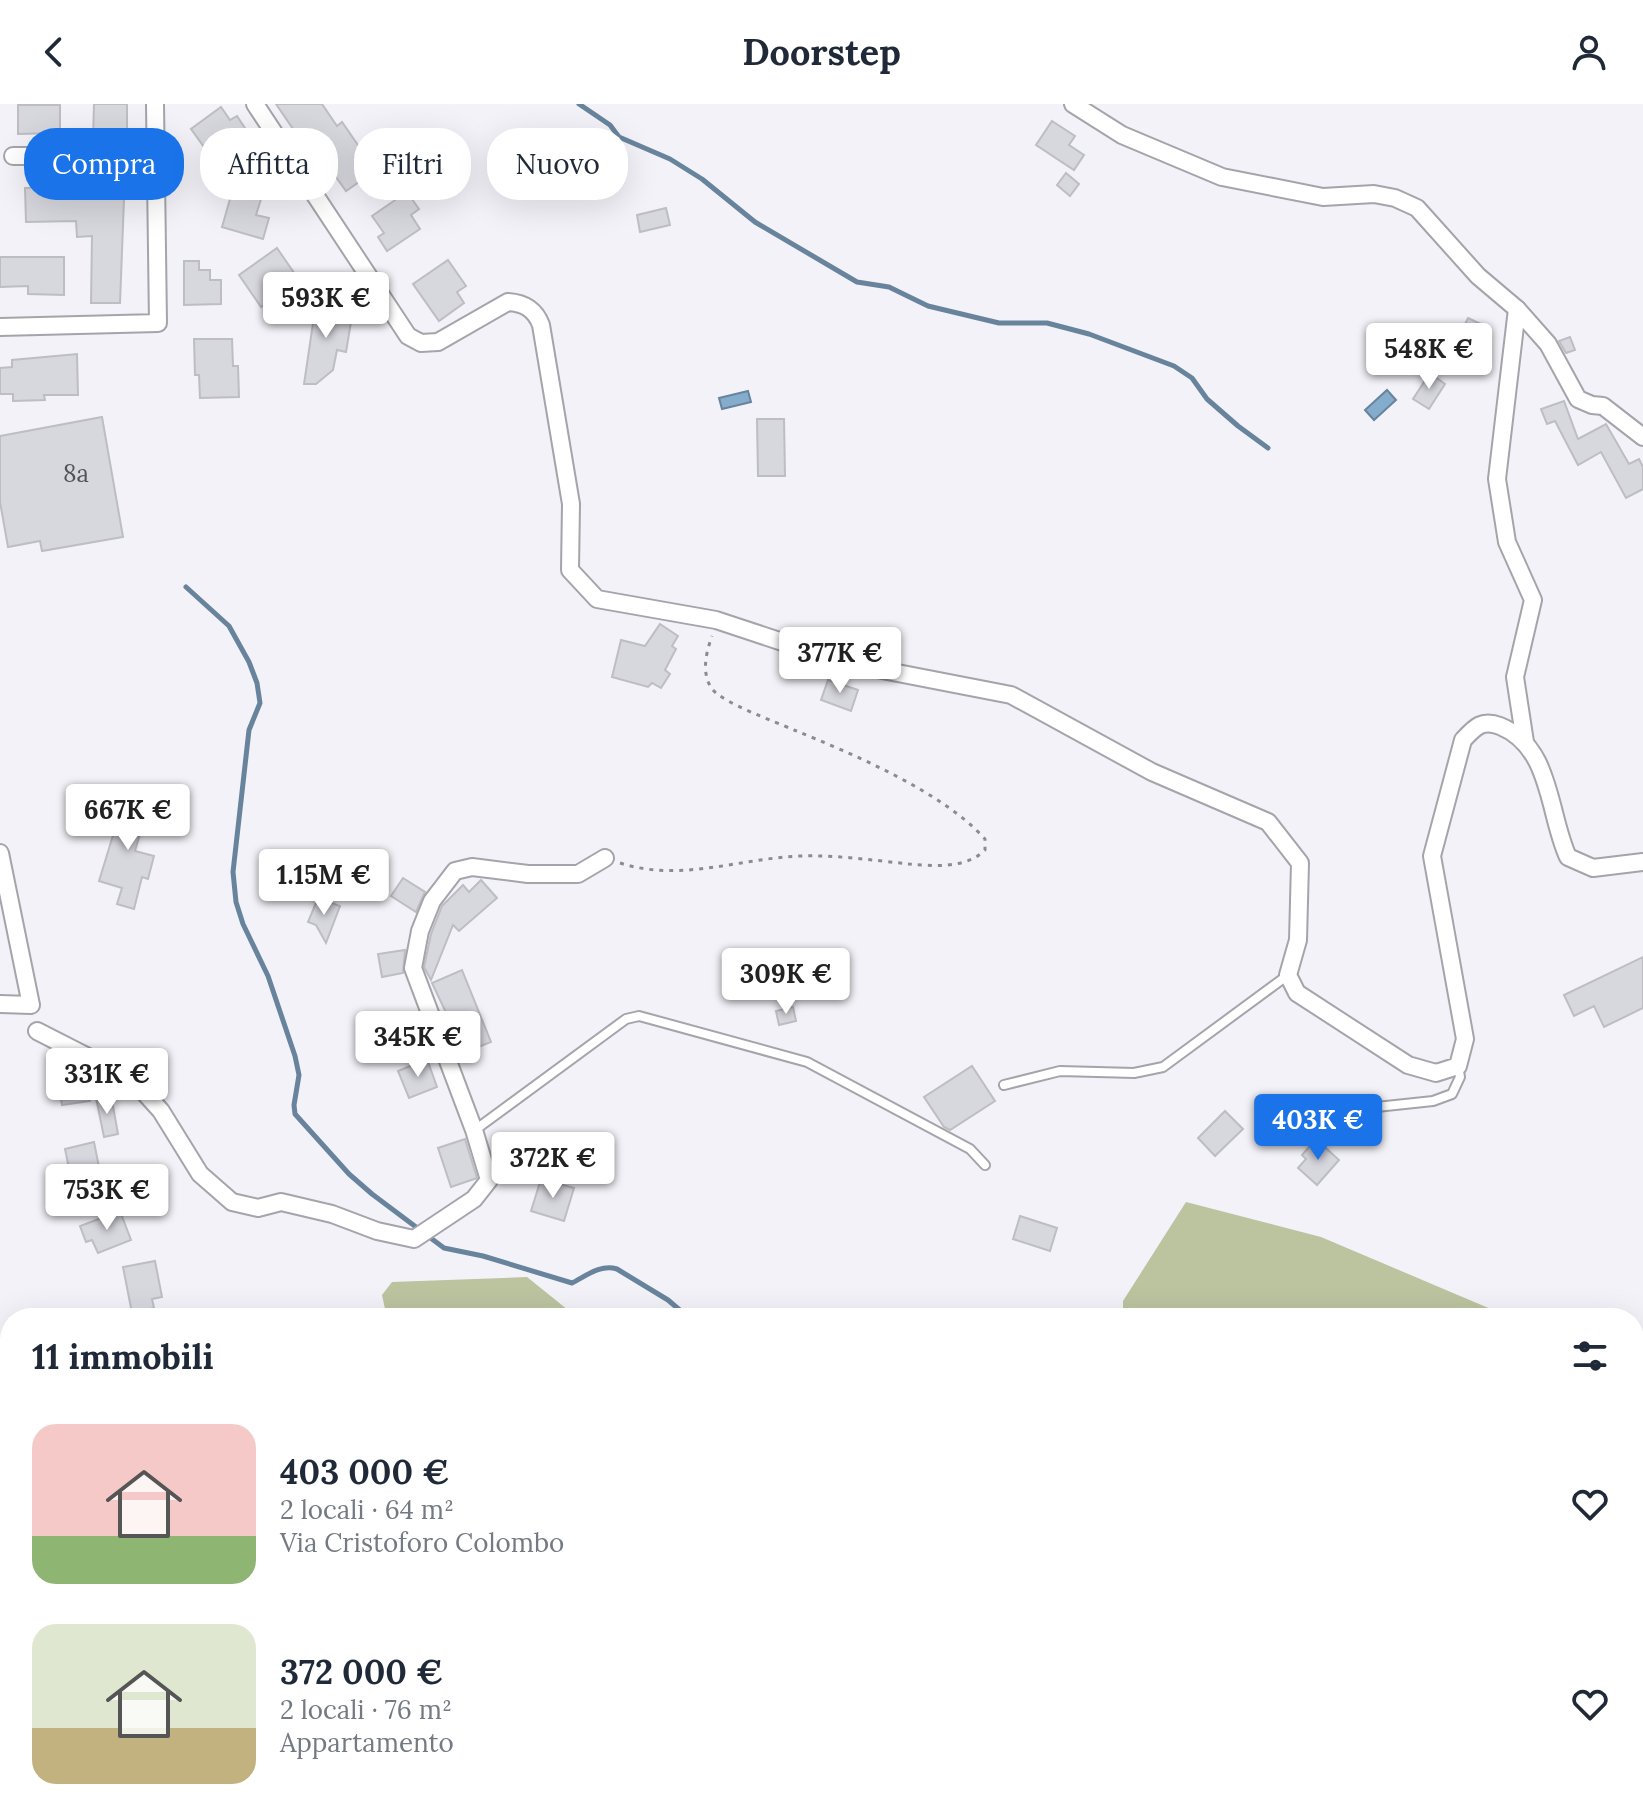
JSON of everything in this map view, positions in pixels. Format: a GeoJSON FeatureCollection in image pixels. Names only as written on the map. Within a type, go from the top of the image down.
{"type":"FeatureCollection","features":[{"type":"Feature","properties":{"kind":"street"},"geometry":{"type":"LineString","coordinates":[[155,104],[155,128]]}},
{"type":"Feature","properties":{"kind":"street"},"geometry":{"type":"LineString","coordinates":[[255,104],[408,336],[421,343],[438,342],[508,302],[529,308],[537,315],[571,504],[570,570],[597,599],[716,620],[846,663],[1011,695],[1152,772],[1268,822],[1300,863],[1298,940],[1288,975],[1297,993],[1408,1065],[1436,1073],[1458,1066],[1465,1039],[1432,856],[1463,740],[1476,726],[1489,722],[1525,742],[1531,750],[1546,784],[1561,844],[1568,857],[1593,868],[1643,862]]}},
{"type":"Feature","properties":{"kind":"street"},"geometry":{"type":"LineString","coordinates":[[1073,104],[1122,135],[1222,177],[1323,197],[1374,194],[1395,198],[1417,208],[1478,276],[1517,309],[1548,344],[1578,399],[1603,406],[1643,437]]}},
{"type":"Feature","properties":{"kind":"street"},"geometry":{"type":"LineString","coordinates":[[13,156],[24,156]]}},
{"type":"Feature","properties":{"kind":"street"},"geometry":{"type":"LineString","coordinates":[[0,327],[158,323],[157,200]]}},
{"type":"Feature","properties":{"kind":"street"},"geometry":{"type":"LineString","coordinates":[[1517,309],[1497,479],[1507,542],[1533,600],[1515,677],[1525,742]]}},
{"type":"Feature","properties":{"kind":"street"},"geometry":{"type":"LineString","coordinates":[[0,853],[31,1005],[0,1004]]}},
{"type":"Feature","properties":{"kind":"street"},"geometry":{"type":"LineString","coordinates":[[37,1031],[133,1080],[161,1111],[200,1174],[232,1202],[258,1208],[281,1202],[414,1239],[474,1199],[489,1180],[474,1130],[413,968],[420,931],[432,901],[455,871],[472,867],[528,874],[578,874],[605,858]]}},
{"type":"Feature","properties":{"kind":"lane"},"geometry":{"type":"LineString","coordinates":[[1004,1085],[1060,1071],[1134,1073],[1163,1067],[1288,975]]}},
{"type":"Feature","properties":{"kind":"lane"},"geometry":{"type":"LineString","coordinates":[[474,1130],[626,1019],[639,1016],[807,1062],[970,1149],[985,1165]]}},
{"type":"Feature","properties":{"kind":"lane"},"geometry":{"type":"LineString","coordinates":[[1295,1126],[1305,1118],[1320,1113],[1433,1101],[1452,1094],[1460,1077],[1458,1066]]}},
{"type":"Feature","properties":{"kind":"path"},"geometry":{"type":"LineString","coordinates":[[605,858],[638,869],[669,872],[746,864],[786,856],[937,866],[975,860],[985,850],[985,839],[973,825],[926,793],[714,692],[706,678],[706,655],[716,620]]}},
{"type":"Feature","properties":{"kind":"green space"},"geometry":{"type":"Polygon","coordinates":[[[1186,1202],[1321,1237],[1488,1308],[1123,1308],[1123,1301],[1186,1202]]]}},
{"type":"Feature","properties":{"kind":"green space"},"geometry":{"type":"Polygon","coordinates":[[[527,1277],[566,1308],[385,1308],[382,1295],[392,1282],[527,1277]]]}},
{"type":"Feature","properties":{"kind":"water"},"geometry":{"type":"Polygon","coordinates":[[[1387,390],[1396,400],[1374,420],[1365,410],[1387,390]]]}},
{"type":"Feature","properties":{"kind":"water"},"geometry":{"type":"Polygon","coordinates":[[[748,391],[751,402],[722,409],[719,398],[748,391]]]}},
{"type":"Feature","properties":{"kind":"building"},"geometry":{"type":"Polygon","coordinates":[[[94,104],[127,104],[127,128],[93,128],[94,104]]]}},
{"type":"Feature","properties":{"kind":"building"},"geometry":{"type":"Polygon","coordinates":[[[276,104],[322,104],[337,126],[342,122],[354,139],[354,185],[346,191],[338,180],[338,128],[292,128],[276,104]]]}},
{"type":"Feature","properties":{"kind":"building"},"geometry":{"type":"Polygon","coordinates":[[[18,105],[60,105],[60,128],[24,128],[24,134],[18,134],[18,105]]]}},
{"type":"Feature","properties":{"kind":"building"},"geometry":{"type":"Polygon","coordinates":[[[221,107],[230,120],[237,116],[245,128],[200,128],[200,141],[191,129],[221,107]]]}},
{"type":"Feature","properties":{"kind":"building"},"geometry":{"type":"Polygon","coordinates":[[[1052,121],[1075,136],[1069,145],[1084,155],[1074,170],[1036,145],[1052,121]]]}},
{"type":"Feature","properties":{"kind":"building"},"geometry":{"type":"Polygon","coordinates":[[[1066,173],[1079,184],[1070,196],[1057,185],[1066,173]]]}},
{"type":"Feature","properties":{"kind":"building"},"geometry":{"type":"Polygon","coordinates":[[[25,200],[124,200],[120,303],[91,303],[92,236],[77,237],[76,221],[26,222],[25,200]]]}},
{"type":"Feature","properties":{"kind":"building"},"geometry":{"type":"Polygon","coordinates":[[[230,200],[261,200],[256,215],[269,218],[263,239],[222,227],[230,200]]]}},
{"type":"Feature","properties":{"kind":"building"},"geometry":{"type":"Polygon","coordinates":[[[395,200],[413,200],[419,209],[411,215],[420,229],[387,251],[378,237],[384,233],[372,216],[395,200]]]}},
{"type":"Feature","properties":{"kind":"building"},"geometry":{"type":"Polygon","coordinates":[[[666,208],[670,225],[640,232],[637,215],[666,208]]]}},
{"type":"Feature","properties":{"kind":"building"},"geometry":{"type":"Polygon","coordinates":[[[277,248],[299,280],[261,307],[239,275],[277,248]]]}},
{"type":"Feature","properties":{"kind":"building"},"geometry":{"type":"Polygon","coordinates":[[[0,257],[64,257],[64,295],[28,294],[28,286],[0,287],[0,257]]]}},
{"type":"Feature","properties":{"kind":"building"},"geometry":{"type":"Polygon","coordinates":[[[448,260],[466,286],[457,292],[464,303],[439,321],[413,284],[448,260]]]}},
{"type":"Feature","properties":{"kind":"building"},"geometry":{"type":"Polygon","coordinates":[[[184,261],[199,261],[199,270],[210,270],[210,280],[221,280],[221,304],[184,305],[184,261]]]}},
{"type":"Feature","properties":{"kind":"building"},"geometry":{"type":"Polygon","coordinates":[[[317,296],[334,298],[333,307],[340,308],[338,320],[351,322],[346,352],[337,350],[333,370],[316,384],[304,384],[317,296]]]}},
{"type":"Feature","properties":{"kind":"building"},"geometry":{"type":"Polygon","coordinates":[[[1468,318],[1483,325],[1459,374],[1444,367],[1468,318]]]}},
{"type":"Feature","properties":{"kind":"building"},"geometry":{"type":"Polygon","coordinates":[[[1570,337],[1575,350],[1566,353],[1559,341],[1570,337]]]}},
{"type":"Feature","properties":{"kind":"building"},"geometry":{"type":"Polygon","coordinates":[[[194,339],[232,339],[233,366],[238,366],[239,397],[200,398],[199,375],[195,375],[194,339]]]}},
{"type":"Feature","properties":{"kind":"building"},"geometry":{"type":"Polygon","coordinates":[[[77,354],[78,395],[44,395],[45,400],[13,401],[13,394],[0,394],[0,368],[12,367],[12,360],[77,354]]]}},
{"type":"Feature","properties":{"kind":"building"},"geometry":{"type":"Polygon","coordinates":[[[1430,373],[1445,384],[1429,409],[1413,399],[1430,373]]]}},
{"type":"Feature","properties":{"kind":"building"},"geometry":{"type":"Polygon","coordinates":[[[1564,401],[1578,439],[1606,424],[1629,464],[1639,459],[1643,467],[1643,489],[1626,498],[1601,452],[1578,465],[1555,421],[1547,424],[1541,409],[1564,401]]]}},
{"type":"Feature","properties":{"kind":"building"},"geometry":{"type":"Polygon","coordinates":[[[102,417],[123,537],[42,551],[40,541],[8,547],[0,502],[0,436],[102,417]]]}},
{"type":"Feature","properties":{"kind":"building"},"geometry":{"type":"Polygon","coordinates":[[[757,419],[784,419],[785,476],[758,476],[757,419]]]}},
{"type":"Feature","properties":{"kind":"building"},"geometry":{"type":"Polygon","coordinates":[[[660,624],[678,636],[672,646],[676,649],[665,670],[670,674],[661,688],[652,683],[648,687],[612,677],[621,640],[645,646],[660,624]]]}},
{"type":"Feature","properties":{"kind":"building"},"geometry":{"type":"Polygon","coordinates":[[[828,680],[858,690],[851,711],[821,700],[828,680]]]}},
{"type":"Feature","properties":{"kind":"building"},"geometry":{"type":"Polygon","coordinates":[[[126,793],[150,800],[135,851],[154,856],[148,879],[142,877],[134,909],[117,904],[122,888],[99,881],[126,793]]]}},
{"type":"Feature","properties":{"kind":"building"},"geometry":{"type":"Polygon","coordinates":[[[403,878],[425,892],[416,912],[391,896],[403,878]]]}},
{"type":"Feature","properties":{"kind":"building"},"geometry":{"type":"Polygon","coordinates":[[[481,880],[497,898],[459,931],[453,925],[431,980],[424,967],[431,934],[442,906],[463,885],[469,892],[481,880]]]}},
{"type":"Feature","properties":{"kind":"building"},"geometry":{"type":"Polygon","coordinates":[[[318,898],[340,906],[326,943],[316,925],[308,922],[318,898]]]}},
{"type":"Feature","properties":{"kind":"building"},"geometry":{"type":"Polygon","coordinates":[[[405,950],[403,973],[382,977],[378,954],[405,950]]]}},
{"type":"Feature","properties":{"kind":"building"},"geometry":{"type":"Polygon","coordinates":[[[1643,957],[1643,1008],[1604,1027],[1594,1006],[1574,1016],[1564,995],[1643,957]]]}},
{"type":"Feature","properties":{"kind":"building"},"geometry":{"type":"Polygon","coordinates":[[[462,970],[491,1042],[461,1054],[432,983],[462,970]]]}},
{"type":"Feature","properties":{"kind":"building"},"geometry":{"type":"Polygon","coordinates":[[[793,1007],[796,1021],[779,1025],[776,1011],[793,1007]]]}},
{"type":"Feature","properties":{"kind":"building"},"geometry":{"type":"Polygon","coordinates":[[[427,1059],[437,1087],[409,1098],[398,1071],[427,1059]]]}},
{"type":"Feature","properties":{"kind":"building"},"geometry":{"type":"Polygon","coordinates":[[[972,1066],[995,1101],[950,1130],[944,1127],[924,1097],[972,1066]]]}},
{"type":"Feature","properties":{"kind":"building"},"geometry":{"type":"Polygon","coordinates":[[[83,1067],[90,1101],[62,1105],[56,1071],[83,1067]]]}},
{"type":"Feature","properties":{"kind":"building"},"geometry":{"type":"Polygon","coordinates":[[[111,1095],[118,1134],[104,1137],[96,1098],[111,1095]]]}},
{"type":"Feature","properties":{"kind":"building"},"geometry":{"type":"Polygon","coordinates":[[[1225,1111],[1243,1129],[1215,1156],[1198,1138],[1225,1111]]]}},
{"type":"Feature","properties":{"kind":"building"},"geometry":{"type":"Polygon","coordinates":[[[465,1139],[477,1178],[451,1187],[438,1148],[465,1139]]]}},
{"type":"Feature","properties":{"kind":"building"},"geometry":{"type":"Polygon","coordinates":[[[1316,1139],[1339,1160],[1317,1185],[1298,1168],[1306,1159],[1302,1155],[1316,1139]]]}},
{"type":"Feature","properties":{"kind":"building"},"geometry":{"type":"Polygon","coordinates":[[[94,1142],[101,1177],[72,1183],[65,1149],[94,1142]]]}},
{"type":"Feature","properties":{"kind":"building"},"geometry":{"type":"Polygon","coordinates":[[[541,1179],[574,1188],[564,1221],[531,1211],[541,1179]]]}},
{"type":"Feature","properties":{"kind":"building"},"geometry":{"type":"Polygon","coordinates":[[[120,1211],[131,1240],[98,1253],[92,1240],[86,1242],[80,1226],[120,1211]]]}},
{"type":"Feature","properties":{"kind":"building"},"geometry":{"type":"Polygon","coordinates":[[[1020,1216],[1057,1228],[1050,1251],[1013,1239],[1020,1216]]]}},
{"type":"Feature","properties":{"kind":"building"},"geometry":{"type":"Polygon","coordinates":[[[155,1261],[162,1297],[152,1299],[154,1308],[131,1308],[123,1267],[155,1261]]]}},
{"type":"Feature","properties":{"kind":"waterway"},"geometry":{"type":"LineString","coordinates":[[579,104],[610,125],[619,137],[670,159],[702,179],[755,222],[857,282],[889,287],[928,306],[999,323],[1047,323],[1089,334],[1174,366],[1192,378],[1207,399],[1268,448]]}},
{"type":"Feature","properties":{"kind":"waterway"},"geometry":{"type":"LineString","coordinates":[[186,587],[229,626],[257,683],[260,703],[249,730],[233,872],[236,902],[243,924],[268,976],[295,1056],[299,1075],[295,1114],[349,1174],[444,1248],[483,1256],[572,1283],[599,1269],[617,1269],[677,1308]]}}]}
